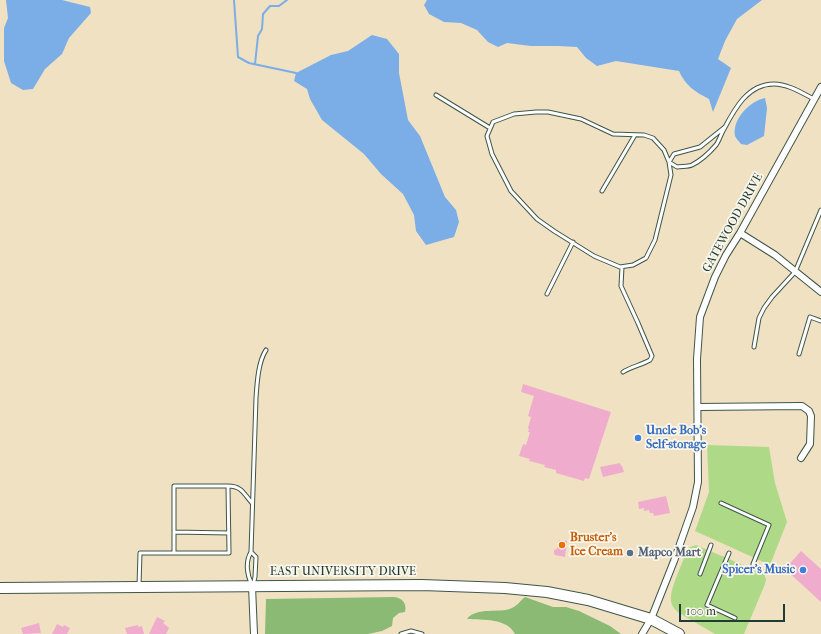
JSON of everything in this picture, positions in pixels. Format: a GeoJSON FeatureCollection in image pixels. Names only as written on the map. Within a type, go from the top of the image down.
{"type":"FeatureCollection","features":[{"type":"Feature","properties":{"kind":"main road","name":"EAST UNIVERSITY DRIVE"},"geometry":{"type":"LineString","coordinates":[[0,588],[422,585],[505,588],[547,592],[588,600],[651,619],[679,634]]}},
{"type":"Feature","properties":{"kind":"street","name":"GATEWOOD DRIVE"},"geometry":{"type":"LineString","coordinates":[[642,634],[651,619],[694,507],[698,482],[697,359],[700,317],[715,278],[726,255],[740,233],[821,87]]}},
{"type":"Feature","properties":{"kind":"street"},"geometry":{"type":"LineString","coordinates":[[740,233],[774,255],[821,292]]}},
{"type":"Feature","properties":{"kind":"street"},"geometry":{"type":"LineString","coordinates":[[698,407],[802,406],[809,411],[811,416],[810,444],[801,458]]}},
{"type":"Feature","properties":{"kind":"street"},"geometry":{"type":"LineString","coordinates":[[252,586],[254,634]]}},
{"type":"Feature","properties":{"kind":"lane"},"geometry":{"type":"LineString","coordinates":[[669,162],[677,167],[691,165],[716,145],[740,101],[759,86],[775,84],[790,88],[814,99]]}},
{"type":"Feature","properties":{"kind":"lane"},"geometry":{"type":"LineString","coordinates":[[436,95],[490,128]]}},
{"type":"Feature","properties":{"kind":"lane"},"geometry":{"type":"LineString","coordinates":[[548,112],[580,119],[613,134],[635,134],[652,138],[664,150],[669,162],[671,175],[655,240],[646,258],[640,262],[622,267],[594,256],[537,219],[511,191],[488,145],[487,136],[490,128],[492,122],[514,114],[548,112]]}},
{"type":"Feature","properties":{"kind":"lane"},"geometry":{"type":"LineString","coordinates":[[669,162],[674,154],[700,147],[725,127]]}},
{"type":"Feature","properties":{"kind":"lane"},"geometry":{"type":"LineString","coordinates":[[602,192],[635,134]]}},
{"type":"Feature","properties":{"kind":"lane"},"geometry":{"type":"LineString","coordinates":[[754,347],[759,318],[764,308],[795,272],[821,210]]}},
{"type":"Feature","properties":{"kind":"lane"},"geometry":{"type":"LineString","coordinates":[[547,294],[573,242]]}},
{"type":"Feature","properties":{"kind":"lane"},"geometry":{"type":"LineString","coordinates":[[622,267],[621,286],[652,356],[650,360],[629,368],[623,372]]}},
{"type":"Feature","properties":{"kind":"lane"},"geometry":{"type":"LineString","coordinates":[[799,354],[810,317],[821,321]]}},
{"type":"Feature","properties":{"kind":"lane"},"geometry":{"type":"LineString","coordinates":[[252,586],[248,576],[248,557],[252,552],[252,503],[257,382],[263,354],[266,350]]}},
{"type":"Feature","properties":{"kind":"lane"},"geometry":{"type":"LineString","coordinates":[[174,553],[174,486],[235,486],[239,488],[252,503]]}},
{"type":"Feature","properties":{"kind":"lane"},"geometry":{"type":"LineString","coordinates":[[139,588],[140,553],[229,553],[228,486]]}},
{"type":"Feature","properties":{"kind":"lane"},"geometry":{"type":"LineString","coordinates":[[721,503],[769,525],[753,564]]}},
{"type":"Feature","properties":{"kind":"lane"},"geometry":{"type":"LineString","coordinates":[[174,532],[229,533]]}},
{"type":"Feature","properties":{"kind":"lane"},"geometry":{"type":"LineString","coordinates":[[700,574],[711,545]]}},
{"type":"Feature","properties":{"kind":"lane"},"geometry":{"type":"LineString","coordinates":[[252,552],[256,557],[255,577],[252,586]]}},
{"type":"Feature","properties":{"kind":"lane"},"geometry":{"type":"LineString","coordinates":[[729,553],[707,605],[735,618]]}},
{"type":"Feature","properties":{"kind":"lane"},"geometry":{"type":"LineString","coordinates":[[401,634],[411,631],[422,634]]}},
{"type":"Feature","properties":{"kind":"green space"},"geometry":{"type":"Polygon","coordinates":[[[707,445],[769,447],[775,483],[787,522],[770,565],[695,531],[709,492],[707,445]]]}},
{"type":"Feature","properties":{"kind":"green space"},"geometry":{"type":"Polygon","coordinates":[[[696,545],[764,574],[766,579],[765,584],[744,634],[715,634],[679,613],[673,607],[671,594],[675,581],[688,548],[696,545]]]}},
{"type":"Feature","properties":{"kind":"green space"},"geometry":{"type":"Polygon","coordinates":[[[394,597],[404,602],[405,612],[399,613],[393,618],[392,626],[382,631],[368,634],[265,634],[266,599],[394,597]]]}},
{"type":"Feature","properties":{"kind":"green space"},"geometry":{"type":"Polygon","coordinates":[[[525,597],[553,607],[566,607],[579,611],[610,626],[621,634],[515,634],[501,622],[467,619],[471,615],[482,611],[507,610],[516,606],[525,597]]]}},
{"type":"Feature","properties":{"kind":"water"},"geometry":{"type":"Polygon","coordinates":[[[6,0],[62,0],[90,7],[91,13],[69,38],[62,54],[45,69],[33,89],[23,90],[11,83],[4,61],[4,28],[8,18],[6,0]]]}},
{"type":"Feature","properties":{"kind":"water"},"geometry":{"type":"Polygon","coordinates":[[[427,0],[762,0],[737,19],[725,41],[718,59],[731,68],[713,112],[709,99],[691,88],[681,76],[679,71],[616,61],[597,66],[586,58],[577,47],[531,46],[507,43],[498,47],[488,42],[477,30],[461,23],[444,22],[429,14],[424,5],[427,0]]]}},
{"type":"Feature","properties":{"kind":"water"},"geometry":{"type":"Polygon","coordinates":[[[372,35],[387,39],[399,54],[399,73],[408,120],[420,136],[445,197],[456,210],[459,222],[454,237],[426,245],[416,231],[414,215],[403,194],[381,174],[364,154],[322,120],[310,99],[307,89],[294,81],[296,73],[331,55],[348,51],[372,35]]]}},
{"type":"Feature","properties":{"kind":"water"},"geometry":{"type":"Polygon","coordinates":[[[765,98],[767,108],[764,136],[747,145],[741,144],[735,136],[736,123],[739,117],[748,107],[765,98]]]}},
{"type":"Feature","properties":{"kind":"building"},"geometry":{"type":"Polygon","coordinates":[[[523,384],[611,412],[589,479],[585,478],[584,481],[556,473],[556,470],[544,467],[545,465],[529,461],[530,459],[519,456],[523,444],[526,445],[530,432],[528,432],[528,428],[531,417],[528,416],[534,396],[521,392],[523,384]]]}},
{"type":"Feature","properties":{"kind":"building"},"geometry":{"type":"Polygon","coordinates":[[[620,463],[624,472],[603,477],[600,467],[620,463]]]}},
{"type":"Feature","properties":{"kind":"building"},"geometry":{"type":"Polygon","coordinates":[[[666,496],[670,513],[654,516],[649,510],[644,511],[644,508],[639,509],[638,502],[666,496]]]}},
{"type":"Feature","properties":{"kind":"building","name":"Bruster's Ice Cream"},"geometry":{"type":"Polygon","coordinates":[[[559,540],[567,541],[565,557],[555,555],[554,553],[554,550],[557,549],[559,540]]]}},
{"type":"Feature","properties":{"kind":"building"},"geometry":{"type":"Polygon","coordinates":[[[801,551],[821,569],[821,602],[785,569],[801,551]]]}},
{"type":"Feature","properties":{"kind":"building"},"geometry":{"type":"Polygon","coordinates":[[[157,617],[165,621],[163,623],[169,628],[166,634],[149,634],[157,617]]]}},
{"type":"Feature","properties":{"kind":"building"},"geometry":{"type":"Polygon","coordinates":[[[39,623],[41,633],[23,634],[21,628],[39,623]]]}},
{"type":"Feature","properties":{"kind":"building"},"geometry":{"type":"Polygon","coordinates":[[[57,624],[70,628],[67,634],[52,634],[57,624]]]}},
{"type":"Feature","properties":{"kind":"building"},"geometry":{"type":"Polygon","coordinates":[[[138,625],[138,627],[142,626],[144,634],[127,634],[125,628],[138,625]]]}},
{"type":"Feature","properties":{"kind":"waterway"},"geometry":{"type":"LineString","coordinates":[[234,0],[238,57],[249,63],[296,73]]}},
{"type":"Feature","properties":{"kind":"waterway"},"geometry":{"type":"LineString","coordinates":[[255,64],[258,36],[262,29],[263,14],[270,6],[279,6],[287,0]]}},
{"type":"Feature","properties":{"kind":"place","name":"Uncle Bob's Self-storage"},"geometry":{"type":"Point","coordinates":[638,438]}},
{"type":"Feature","properties":{"kind":"place","name":"Bruster's Ice Cream"},"geometry":{"type":"Point","coordinates":[562,545]}},
{"type":"Feature","properties":{"kind":"place","name":"Mapco Mart"},"geometry":{"type":"Point","coordinates":[630,553]}},
{"type":"Feature","properties":{"kind":"place","name":"Spicer's Music"},"geometry":{"type":"Point","coordinates":[803,570]}}]}
